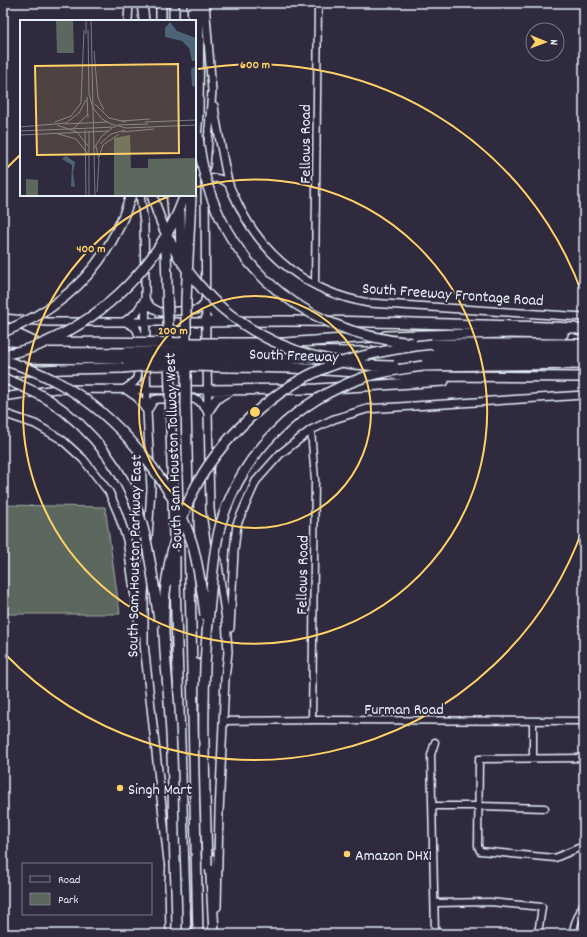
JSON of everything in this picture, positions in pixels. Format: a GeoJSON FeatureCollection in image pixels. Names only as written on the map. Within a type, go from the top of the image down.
{"type":"FeatureCollection","features":[{"type":"Feature","properties":{"kind":"highway"},"geometry":{"type":"LineString","coordinates":[[142,3],[145,20]]}},
{"type":"Feature","properties":{"kind":"highway"},"geometry":{"type":"LineString","coordinates":[[145,20],[147,3]]}},
{"type":"Feature","properties":{"kind":"highway"},"geometry":{"type":"LineString","coordinates":[[161,3],[161,20]]}},
{"type":"Feature","properties":{"kind":"highway"},"geometry":{"type":"LineString","coordinates":[[174,3],[174,20]]}},
{"type":"Feature","properties":{"kind":"highway"},"geometry":{"type":"LineString","coordinates":[[192,3],[193,20]]}},
{"type":"Feature","properties":{"kind":"highway"},"geometry":{"type":"LineString","coordinates":[[196,137],[198,114],[199,3]]}},
{"type":"Feature","properties":{"kind":"highway"},"geometry":{"type":"LineString","coordinates":[[196,86],[200,153],[210,195],[218,214],[238,248],[270,284],[289,299],[321,319],[351,330],[384,339],[432,344]]}},
{"type":"Feature","properties":{"kind":"highway"},"geometry":{"type":"LineString","coordinates":[[196,149],[198,136]]}},
{"type":"Feature","properties":{"kind":"highway"},"geometry":{"type":"LineString","coordinates":[[3,333],[39,315],[68,295],[84,278],[100,260],[110,245],[124,216],[131,196]]}},
{"type":"Feature","properties":{"kind":"highway"},"geometry":{"type":"LineString","coordinates":[[152,196],[171,244],[190,274],[216,302],[247,327],[284,346],[327,360],[385,366],[584,364]]}},
{"type":"Feature","properties":{"kind":"highway"},"geometry":{"type":"LineString","coordinates":[[161,196],[166,249]]}},
{"type":"Feature","properties":{"kind":"highway","name":"South Sam Houston Tollway West"},"geometry":{"type":"LineString","coordinates":[[164,196],[175,582]]}},
{"type":"Feature","properties":{"kind":"highway","name":"South Sam Houston Tollway West"},"geometry":{"type":"LineString","coordinates":[[179,196],[191,588]]}},
{"type":"Feature","properties":{"kind":"highway"},"geometry":{"type":"LineString","coordinates":[[3,357],[43,344],[75,328],[112,301],[147,265],[178,215],[185,196]]}},
{"type":"Feature","properties":{"kind":"highway"},"geometry":{"type":"LineString","coordinates":[[186,405],[186,300],[191,196]]}},
{"type":"Feature","properties":{"kind":"highway"},"geometry":{"type":"LineString","coordinates":[[206,300],[215,314],[228,321]]}},
{"type":"Feature","properties":{"kind":"highway"},"geometry":{"type":"LineString","coordinates":[[206,322],[421,323],[574,328],[584,333]]}},
{"type":"Feature","properties":{"kind":"highway"},"geometry":{"type":"LineString","coordinates":[[3,333],[19,335],[34,342]]}},
{"type":"Feature","properties":{"kind":"highway","name":"South Freeway"},"geometry":{"type":"LineString","coordinates":[[3,372],[64,369],[124,360],[153,365],[229,355],[284,342],[405,336],[507,333],[584,333]]}},
{"type":"Feature","properties":{"kind":"highway","name":"South Freeway"},"geometry":{"type":"LineString","coordinates":[[3,340],[229,355],[296,369],[423,376],[584,377]]}},
{"type":"Feature","properties":{"kind":"highway"},"geometry":{"type":"LineString","coordinates":[[177,934],[170,718],[166,669],[164,607],[168,568],[184,514],[193,491],[214,459],[233,435],[265,404],[291,386],[329,366],[384,350],[432,344],[584,344]]}},
{"type":"Feature","properties":{"kind":"highway"},"geometry":{"type":"LineString","coordinates":[[3,351],[124,360]]}},
{"type":"Feature","properties":{"kind":"highway"},"geometry":{"type":"LineString","coordinates":[[3,357],[124,360],[229,355],[363,352],[584,351]]}},
{"type":"Feature","properties":{"kind":"highway"},"geometry":{"type":"LineString","coordinates":[[229,355],[584,358]]}},
{"type":"Feature","properties":{"kind":"highway"},"geometry":{"type":"LineString","coordinates":[[3,357],[60,383],[88,403],[121,431],[152,467],[175,502],[192,542],[202,591],[206,636]]}},
{"type":"Feature","properties":{"kind":"highway"},"geometry":{"type":"LineString","coordinates":[[210,934],[205,781],[206,636],[214,560],[221,524],[227,506],[238,482],[250,462],[265,442],[300,410],[326,393],[366,377],[423,366]]}},
{"type":"Feature","properties":{"kind":"highway"},"geometry":{"type":"LineString","coordinates":[[207,390],[317,389],[527,377]]}},
{"type":"Feature","properties":{"kind":"highway"},"geometry":{"type":"LineString","coordinates":[[3,378],[31,390],[67,413],[86,430],[102,449],[126,486],[140,518],[148,552],[166,669]]}},
{"type":"Feature","properties":{"kind":"highway"},"geometry":{"type":"LineString","coordinates":[[208,411],[216,398],[221,394],[236,389]]}},
{"type":"Feature","properties":{"kind":"highway"},"geometry":{"type":"LineString","coordinates":[[170,886],[175,582]]}},
{"type":"Feature","properties":{"kind":"highway"},"geometry":{"type":"LineString","coordinates":[[175,582],[186,934]]}},
{"type":"Feature","properties":{"kind":"highway"},"geometry":{"type":"LineString","coordinates":[[191,588],[198,934]]}},
{"type":"Feature","properties":{"kind":"highway"},"geometry":{"type":"LineString","coordinates":[[191,588],[200,683],[216,934]]}},
{"type":"Feature","properties":{"kind":"main road"},"geometry":{"type":"LineString","coordinates":[[128,20],[129,3]]}},
{"type":"Feature","properties":{"kind":"main road"},"geometry":{"type":"LineString","coordinates":[[205,3],[212,91],[205,181],[210,509],[226,620],[228,652]]}},
{"type":"Feature","properties":{"kind":"main road","name":"South Freeway Frontage Road"},"geometry":{"type":"LineString","coordinates":[[212,91],[229,184],[252,230],[275,256],[303,278],[337,295],[369,302],[584,316]]}},
{"type":"Feature","properties":{"kind":"main road"},"geometry":{"type":"LineString","coordinates":[[205,181],[219,178],[229,184]]}},
{"type":"Feature","properties":{"kind":"main road","name":"South Sam Houston Parkway East"},"geometry":{"type":"LineString","coordinates":[[140,196],[144,223],[147,412],[151,488],[144,596],[144,644],[167,850],[170,886],[170,934]]}},
{"type":"Feature","properties":{"kind":"main road"},"geometry":{"type":"LineString","coordinates":[[126,321],[136,313],[145,299],[151,307],[160,312],[196,310],[201,308],[206,300]]}},
{"type":"Feature","properties":{"kind":"main road"},"geometry":{"type":"LineString","coordinates":[[3,318],[48,322],[206,322]]}},
{"type":"Feature","properties":{"kind":"main road"},"geometry":{"type":"LineString","coordinates":[[125,389],[135,383],[138,376],[139,335],[136,328],[126,321]]}},
{"type":"Feature","properties":{"kind":"main road"},"geometry":{"type":"LineString","coordinates":[[3,397],[56,389],[207,390]]}},
{"type":"Feature","properties":{"kind":"main road"},"geometry":{"type":"LineString","coordinates":[[125,389],[137,397],[147,412],[154,400],[165,399],[198,400],[208,411]]}},
{"type":"Feature","properties":{"kind":"main road"},"geometry":{"type":"LineString","coordinates":[[216,934],[218,813],[234,551],[237,524],[256,481],[280,454],[311,430],[345,415],[367,409],[584,395]]}},
{"type":"Feature","properties":{"kind":"main road"},"geometry":{"type":"LineString","coordinates":[[3,413],[35,424],[61,439],[83,459],[109,492],[127,540],[140,637],[144,644]]}},
{"type":"Feature","properties":{"kind":"street","name":"Fellows Road"},"geometry":{"type":"LineString","coordinates":[[315,284],[318,3]]}},
{"type":"Feature","properties":{"kind":"street","name":"Fellows Road"},"geometry":{"type":"LineString","coordinates":[[311,430],[315,480],[312,720]]}},
{"type":"Feature","properties":{"kind":"street","name":"Furman Road"},"geometry":{"type":"LineString","coordinates":[[224,722],[312,720],[584,721]]}},
{"type":"Feature","properties":{"kind":"street"},"geometry":{"type":"LineString","coordinates":[[533,721],[533,758]]}},
{"type":"Feature","properties":{"kind":"street"},"geometry":{"type":"LineString","coordinates":[[435,742],[432,754],[435,934]]}},
{"type":"Feature","properties":{"kind":"street"},"geometry":{"type":"LineString","coordinates":[[583,846],[556,858],[480,851],[478,846],[479,758],[584,758]]}},
{"type":"Feature","properties":{"kind":"street"},"geometry":{"type":"LineString","coordinates":[[433,806],[545,808]]}},
{"type":"Feature","properties":{"kind":"street"},"geometry":{"type":"LineString","coordinates":[[435,903],[490,902],[542,907],[538,934]]}},
{"type":"Feature","properties":{"kind":"street"},"geometry":{"type":"LineString","coordinates":[[572,934],[584,902]]}},
{"type":"Feature","properties":{"kind":"green space"},"geometry":{"type":"Polygon","coordinates":[[[3,505],[105,507],[120,614],[3,614],[3,505]]]}},
{"type":"Feature","properties":{"kind":"place","name":"Singh Mart"},"geometry":{"type":"Point","coordinates":[120,788]}},
{"type":"Feature","properties":{"kind":"place","name":"Amazon DHX1"},"geometry":{"type":"Point","coordinates":[347,854]}}]}
